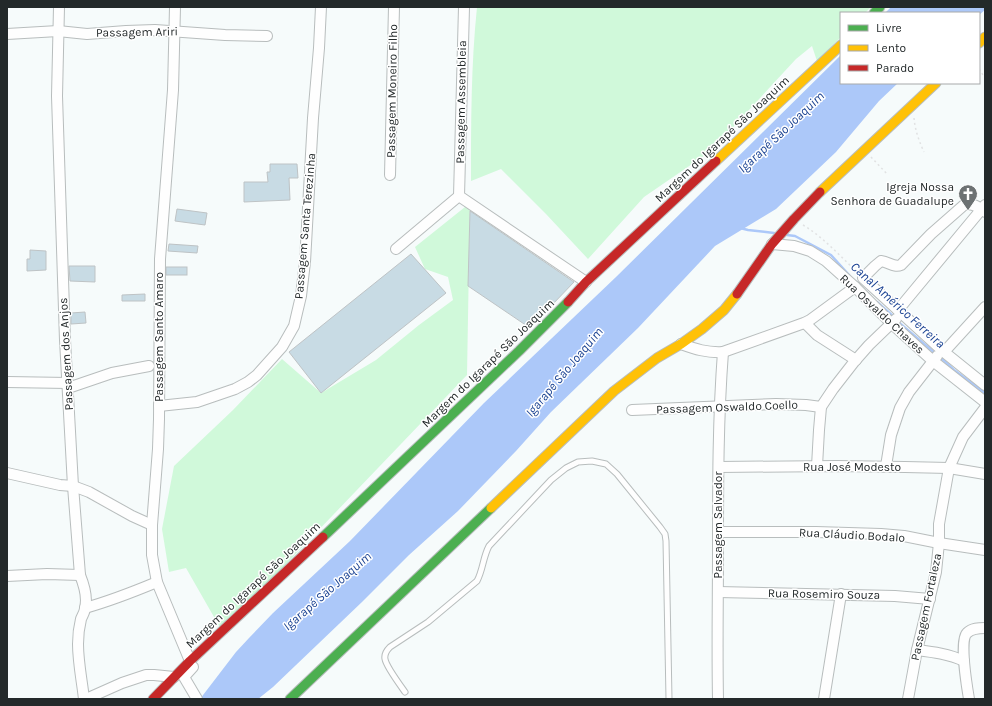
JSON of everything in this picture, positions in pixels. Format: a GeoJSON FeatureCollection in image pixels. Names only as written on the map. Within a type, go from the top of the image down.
{"type":"FeatureCollection","features":[{"type":"Feature","properties":{"kind":"street","name":"Passagem dos Anjos"},"geometry":{"type":"LineString","coordinates":[[59,7],[57,96],[65,332],[73,486],[80,575],[86,596],[86,608],[81,619],[78,644],[79,662],[85,699]]}},
{"type":"Feature","properties":{"kind":"street","name":"Passagem Santo Amaro"},"geometry":{"type":"LineString","coordinates":[[175,7],[173,90],[160,259],[158,449],[152,525],[152,555],[156,582],[190,661]]}},
{"type":"Feature","properties":{"kind":"street","name":"Passagem Santa Terezinha"},"geometry":{"type":"LineString","coordinates":[[159,406],[197,402],[235,389],[248,382],[282,347],[294,326],[301,296],[305,262],[313,118],[319,48],[320,7]]}},
{"type":"Feature","properties":{"kind":"street","name":"Passagem Moneiro Filho"},"geometry":{"type":"LineString","coordinates":[[390,175],[394,7]]}},
{"type":"Feature","properties":{"kind":"street","name":"Passagem Assembleia"},"geometry":{"type":"LineString","coordinates":[[459,196],[464,7]]}},
{"type":"Feature","properties":{"kind":"street","name":"Passagem Ariri"},"geometry":{"type":"LineString","coordinates":[[7,34],[58,31],[87,34],[126,31],[174,31],[225,35],[267,36]]}},
{"type":"Feature","properties":{"kind":"street","name":"Margem do Igarapé São Joaquim"},"geometry":{"type":"LineString","coordinates":[[153,699],[190,661],[519,351],[586,282],[840,46]]}},
{"type":"Feature","properties":{"kind":"street"},"geometry":{"type":"LineString","coordinates":[[290,699],[593,411],[628,380],[657,358],[681,344],[702,329],[724,310],[772,244],[819,193],[935,84]]}},
{"type":"Feature","properties":{"kind":"street"},"geometry":{"type":"LineString","coordinates":[[396,249],[459,196],[586,282]]}},
{"type":"Feature","properties":{"kind":"street"},"geometry":{"type":"LineString","coordinates":[[817,466],[821,406],[856,360],[897,317],[984,209],[970,204],[964,205],[931,234],[901,265],[895,266],[881,261],[863,278],[897,317],[939,355],[985,385]]}},
{"type":"Feature","properties":{"kind":"street","name":"Rua Osvaldo Chaves"},"geometry":{"type":"LineString","coordinates":[[772,244],[794,246],[810,251],[826,261],[855,287],[897,317],[939,355],[985,402]]}},
{"type":"Feature","properties":{"kind":"street"},"geometry":{"type":"LineString","coordinates":[[681,344],[697,350],[714,353],[723,352],[805,323],[855,287]]}},
{"type":"Feature","properties":{"kind":"street"},"geometry":{"type":"LineString","coordinates":[[886,466],[891,435],[900,408],[909,392],[939,355],[985,307]]}},
{"type":"Feature","properties":{"kind":"street"},"geometry":{"type":"LineString","coordinates":[[805,323],[817,336],[856,360]]}},
{"type":"Feature","properties":{"kind":"street","name":"Passagem Salvador"},"geometry":{"type":"LineString","coordinates":[[718,699],[718,532],[720,407],[723,352]]}},
{"type":"Feature","properties":{"kind":"street"},"geometry":{"type":"LineString","coordinates":[[7,382],[68,386],[112,373],[149,366]]}},
{"type":"Feature","properties":{"kind":"street","name":"Passagem Oswaldo Coello"},"geometry":{"type":"LineString","coordinates":[[632,410],[776,404],[821,406]]}},
{"type":"Feature","properties":{"kind":"street","name":"Passagem Fortaleza"},"geometry":{"type":"LineString","coordinates":[[908,699],[917,650],[936,572],[939,524],[949,468],[963,437],[985,408]]}},
{"type":"Feature","properties":{"kind":"street","name":"Rua José Modesto"},"geometry":{"type":"LineString","coordinates":[[719,467],[886,466],[949,468],[985,474]]}},
{"type":"Feature","properties":{"kind":"street"},"geometry":{"type":"LineString","coordinates":[[7,473],[60,485],[73,486],[89,492],[132,516],[152,525]]}},
{"type":"Feature","properties":{"kind":"street","name":"Rua Cláudio Bodalo"},"geometry":{"type":"LineString","coordinates":[[718,532],[851,532],[904,536],[985,550]]}},
{"type":"Feature","properties":{"kind":"street"},"geometry":{"type":"LineString","coordinates":[[7,576],[47,574],[80,575]]}},
{"type":"Feature","properties":{"kind":"street"},"geometry":{"type":"LineString","coordinates":[[86,608],[125,596],[156,582]]}},
{"type":"Feature","properties":{"kind":"street","name":"Rua Rosemiro Souza"},"geometry":{"type":"LineString","coordinates":[[718,592],[841,594],[930,599]]}},
{"type":"Feature","properties":{"kind":"street"},"geometry":{"type":"LineString","coordinates":[[824,699],[841,594]]}},
{"type":"Feature","properties":{"kind":"street"},"geometry":{"type":"LineString","coordinates":[[968,699],[964,661],[964,640],[965,636],[972,629],[985,628]]}},
{"type":"Feature","properties":{"kind":"street"},"geometry":{"type":"LineString","coordinates":[[195,697],[184,678],[205,655],[202,650]]}},
{"type":"Feature","properties":{"kind":"street"},"geometry":{"type":"LineString","coordinates":[[917,650],[949,655],[964,661]]}},
{"type":"Feature","properties":{"kind":"street"},"geometry":{"type":"LineString","coordinates":[[85,699],[122,683],[146,675],[174,677]]}},
{"type":"Feature","properties":{"kind":"lane"},"geometry":{"type":"LineString","coordinates":[[405,692],[384,658],[386,651],[434,618],[477,581],[481,574],[489,546],[551,480],[566,468],[578,462],[592,461],[606,464],[617,474],[665,534],[669,699]]}},
{"type":"Feature","properties":{"kind":"path"},"geometry":{"type":"LineString","coordinates":[[913,104],[915,127],[924,152]]}},
{"type":"Feature","properties":{"kind":"path"},"geometry":{"type":"LineString","coordinates":[[864,150],[888,175]]}},
{"type":"Feature","properties":{"kind":"path"},"geometry":{"type":"LineString","coordinates":[[794,220],[811,230],[828,244],[863,278]]}},
{"type":"Feature","properties":{"kind":"green space"},"geometry":{"type":"Polygon","coordinates":[[[477,7],[871,7],[866,12],[840,12],[840,38],[817,61],[812,46],[796,59],[711,151],[644,197],[588,259],[501,169],[471,181],[472,72],[477,7]]]}},
{"type":"Feature","properties":{"kind":"green space"},"geometry":{"type":"Polygon","coordinates":[[[470,203],[467,375],[222,631],[186,568],[169,572],[162,529],[174,466],[233,410],[282,359],[321,393],[376,360],[453,300],[448,277],[425,269],[415,247],[470,203]]]}},
{"type":"Feature","properties":{"kind":"water"},"geometry":{"type":"Polygon","coordinates":[[[891,7],[985,7],[985,10],[980,14],[980,12],[886,12],[891,7]]]}},
{"type":"Feature","properties":{"kind":"water","name":"Igarapé São Joaquim"},"geometry":{"type":"Polygon","coordinates":[[[840,56],[840,84],[897,84],[879,101],[836,152],[776,209],[715,246],[638,328],[551,412],[458,511],[409,555],[273,687],[258,699],[200,699],[236,652],[273,613],[350,541],[484,403],[616,277],[840,56]]]}},
{"type":"Feature","properties":{"kind":"building"},"geometry":{"type":"Polygon","coordinates":[[[270,164],[297,164],[298,178],[289,178],[290,200],[244,202],[244,182],[268,182],[267,172],[270,172],[270,164]]]}},
{"type":"Feature","properties":{"kind":"building"},"geometry":{"type":"Polygon","coordinates":[[[177,209],[207,213],[205,225],[175,221],[177,209]]]}},
{"type":"Feature","properties":{"kind":"building"},"geometry":{"type":"Polygon","coordinates":[[[470,211],[574,282],[530,328],[468,286],[470,211]]]}},
{"type":"Feature","properties":{"kind":"building"},"geometry":{"type":"Polygon","coordinates":[[[169,244],[198,246],[197,253],[168,251],[169,244]]]}},
{"type":"Feature","properties":{"kind":"building"},"geometry":{"type":"Polygon","coordinates":[[[30,250],[46,251],[46,270],[27,271],[27,259],[30,259],[30,250]]]}},
{"type":"Feature","properties":{"kind":"building"},"geometry":{"type":"Polygon","coordinates":[[[411,254],[446,293],[321,393],[289,352],[411,254]]]}},
{"type":"Feature","properties":{"kind":"building"},"geometry":{"type":"Polygon","coordinates":[[[69,266],[95,266],[95,282],[70,281],[69,266]]]}},
{"type":"Feature","properties":{"kind":"building"},"geometry":{"type":"Polygon","coordinates":[[[166,267],[187,267],[187,275],[166,275],[166,267]]]}},
{"type":"Feature","properties":{"kind":"building"},"geometry":{"type":"Polygon","coordinates":[[[145,294],[145,301],[122,301],[122,295],[145,294]]]}},
{"type":"Feature","properties":{"kind":"building"},"geometry":{"type":"Polygon","coordinates":[[[85,312],[86,323],[71,324],[71,313],[85,312]]]}},
{"type":"Feature","properties":{"kind":"waterway"},"geometry":{"type":"LineString","coordinates":[[740,228],[774,233]]}},
{"type":"Feature","properties":{"kind":"waterway","name":"Canal Américo Ferreira"},"geometry":{"type":"LineString","coordinates":[[787,235],[795,236],[831,255],[849,275]]}},
{"type":"Feature","properties":{"kind":"waterway","name":"Canal Américo Ferreira"},"geometry":{"type":"LineString","coordinates":[[877,302],[894,317]]}},
{"type":"Feature","properties":{"kind":"waterway","name":"Canal Américo Ferreira"},"geometry":{"type":"LineString","coordinates":[[897,321],[936,354]]}},
{"type":"Feature","properties":{"kind":"waterway","name":"Canal Américo Ferreira"},"geometry":{"type":"LineString","coordinates":[[940,357],[954,370],[985,393]]}},
{"type":"Feature","properties":{"kind":"traffic: fast"},"geometry":{"type":"LineString","coordinates":[[875,12],[880,7]]}},
{"type":"Feature","properties":{"kind":"traffic: fast"},"geometry":{"type":"LineString","coordinates":[[323,537],[519,351],[568,302]]}},
{"type":"Feature","properties":{"kind":"traffic: fast"},"geometry":{"type":"LineString","coordinates":[[290,699],[491,508]]}},
{"type":"Feature","properties":{"kind":"traffic: slow"},"geometry":{"type":"LineString","coordinates":[[980,42],[985,37]]}},
{"type":"Feature","properties":{"kind":"traffic: slow"},"geometry":{"type":"LineString","coordinates":[[716,161],[840,46]]}},
{"type":"Feature","properties":{"kind":"traffic: slow"},"geometry":{"type":"LineString","coordinates":[[820,192],[935,84]]}},
{"type":"Feature","properties":{"kind":"traffic: slow"},"geometry":{"type":"LineString","coordinates":[[491,508],[614,391],[657,358],[681,344],[702,329],[724,310],[737,294]]}},
{"type":"Feature","properties":{"kind":"traffic: jam"},"geometry":{"type":"LineString","coordinates":[[568,302],[586,282],[716,161]]}},
{"type":"Feature","properties":{"kind":"traffic: jam"},"geometry":{"type":"LineString","coordinates":[[737,294],[772,244],[820,192]]}},
{"type":"Feature","properties":{"kind":"traffic: jam"},"geometry":{"type":"LineString","coordinates":[[153,699],[190,661],[323,537]]}},
{"type":"Feature","properties":{"kind":"place","name":"Igreja Nossa Senhora de Guadalupe"},"geometry":{"type":"Point","coordinates":[968,211]}}]}
